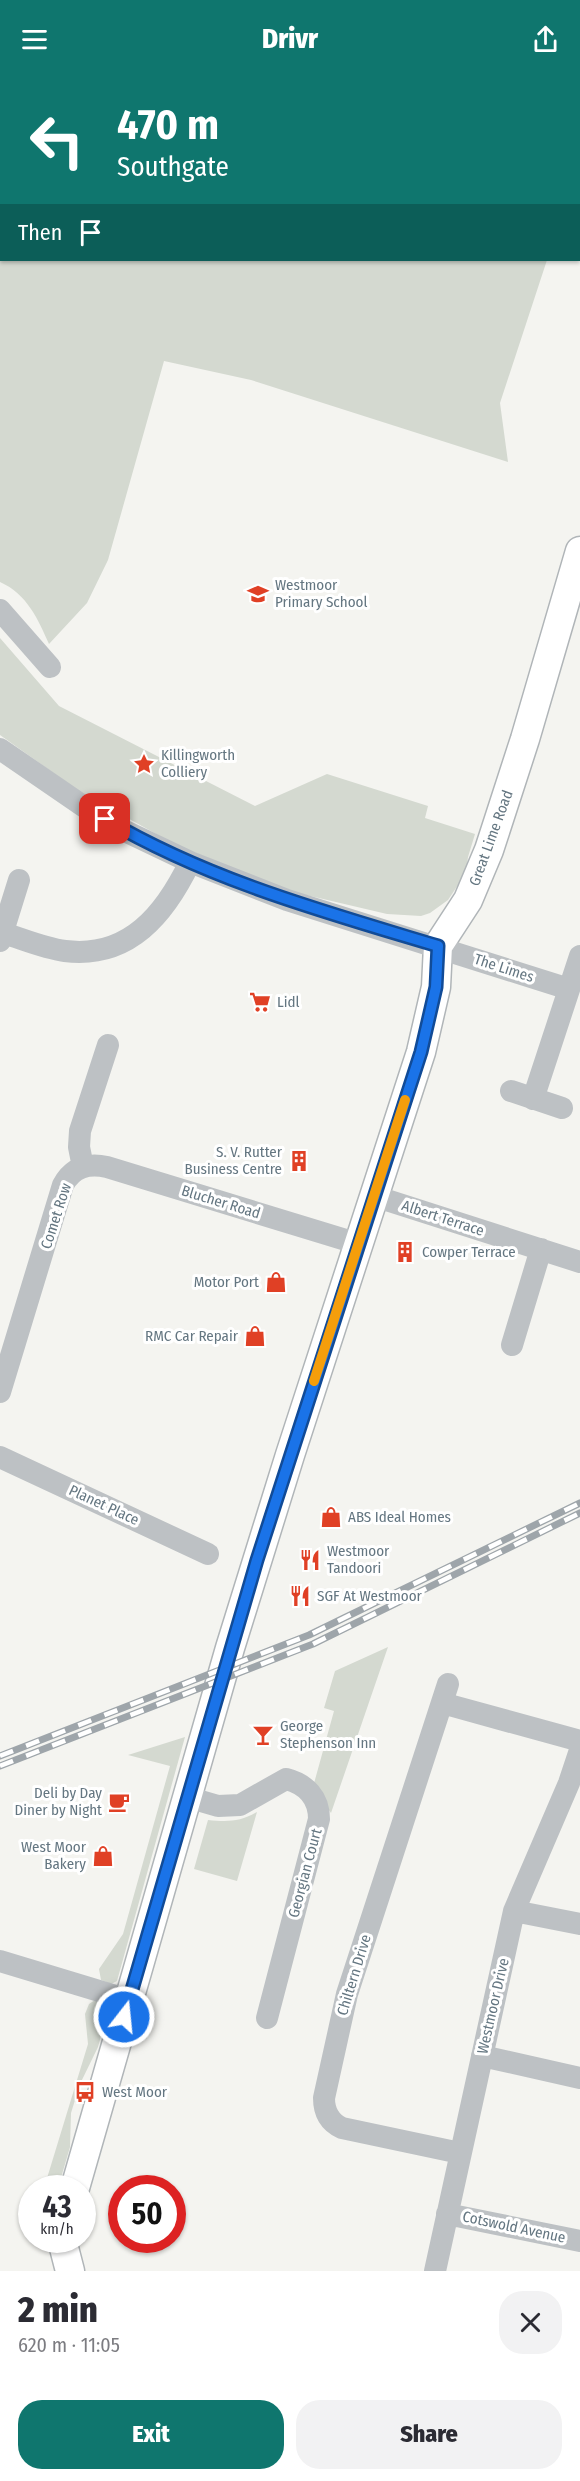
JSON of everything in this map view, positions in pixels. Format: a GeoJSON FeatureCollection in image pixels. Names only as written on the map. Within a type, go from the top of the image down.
{"type":"FeatureCollection","features":[{"type":"Feature","properties":{"kind":"main road","name":"Great Lime Road"},"geometry":{"type":"LineString","coordinates":[[438,946],[468,900],[489,850],[525,739],[580,551]]}},
{"type":"Feature","properties":{"kind":"main road"},"geometry":{"type":"LineString","coordinates":[[79,2175],[257,1560],[431,1016],[436,987],[438,946]]}},
{"type":"Feature","properties":{"kind":"main road"},"geometry":{"type":"LineString","coordinates":[[65,2253],[70,2271]]}},
{"type":"Feature","properties":{"kind":"street"},"geometry":{"type":"LineString","coordinates":[[0,610],[50,667]]}},
{"type":"Feature","properties":{"kind":"street","name":"The Limes"},"geometry":{"type":"LineString","coordinates":[[0,749],[86,808],[125,831],[190,862],[287,900],[569,989]]}},
{"type":"Feature","properties":{"kind":"street"},"geometry":{"type":"LineString","coordinates":[[19,880],[1,937],[66,951],[95,950],[126,941],[149,924],[181,879],[190,862]]}},
{"type":"Feature","properties":{"kind":"street"},"geometry":{"type":"LineString","coordinates":[[533,1099],[580,956]]}},
{"type":"Feature","properties":{"kind":"street","name":"Comet Row"},"geometry":{"type":"LineString","coordinates":[[0,1392],[63,1185],[72,1173],[83,1167],[78,1147],[80,1131],[108,1045]]}},
{"type":"Feature","properties":{"kind":"street"},"geometry":{"type":"LineString","coordinates":[[511,1091],[562,1108]]}},
{"type":"Feature","properties":{"kind":"street","name":"Blucher Road"},"geometry":{"type":"LineString","coordinates":[[83,1167],[107,1167],[359,1244]]}},
{"type":"Feature","properties":{"kind":"street","name":"Albert Terrace"},"geometry":{"type":"LineString","coordinates":[[374,1196],[580,1262]]}},
{"type":"Feature","properties":{"kind":"street"},"geometry":{"type":"LineString","coordinates":[[512,1345],[541,1249]]}},
{"type":"Feature","properties":{"kind":"street","name":"Planet Place"},"geometry":{"type":"LineString","coordinates":[[0,1457],[208,1554]]}},
{"type":"Feature","properties":{"kind":"street","name":"Chiltern Drive"},"geometry":{"type":"LineString","coordinates":[[460,2153],[342,2128],[335,2125],[327,2114],[324,2098],[347,1994],[445,1694],[580,1741]]}},
{"type":"Feature","properties":{"kind":"street","name":"Westmoor Drive"},"geometry":{"type":"LineString","coordinates":[[435,2271],[514,1911],[569,1783],[580,1750]]}},
{"type":"Feature","properties":{"kind":"street","name":"Georgian Court"},"geometry":{"type":"LineString","coordinates":[[187,1797],[218,1806],[240,1806],[286,1779],[304,1786],[318,1804],[319,1819],[267,2018]]}},
{"type":"Feature","properties":{"kind":"street"},"geometry":{"type":"LineString","coordinates":[[514,1911],[580,1924]]}},
{"type":"Feature","properties":{"kind":"street"},"geometry":{"type":"LineString","coordinates":[[0,1961],[129,2000]]}},
{"type":"Feature","properties":{"kind":"street"},"geometry":{"type":"LineString","coordinates":[[482,2056],[580,2078]]}},
{"type":"Feature","properties":{"kind":"street","name":"Cotswold Avenue"},"geometry":{"type":"LineString","coordinates":[[447,2214],[580,2241]]}},
{"type":"Feature","properties":{"kind":"shaded area"},"geometry":{"type":"Polygon","coordinates":[[[0,261],[547,261],[500,403],[508,462],[251,380],[164,361],[108,560],[87,603],[49,644],[36,617],[24,600],[18,593],[0,582],[0,261]]]}},
{"type":"Feature","properties":{"kind":"shaded area"},"geometry":{"type":"Polygon","coordinates":[[[0,638],[59,706],[255,806],[327,774],[428,806],[425,818],[475,834],[466,873],[448,900],[430,913],[421,916],[387,914],[289,891],[176,845],[79,791],[0,735],[0,638]]]}},
{"type":"Feature","properties":{"kind":"shaded area"},"geometry":{"type":"Polygon","coordinates":[[[388,1647],[331,1813],[313,1787],[334,1711],[324,1708],[335,1671],[388,1647]]]}},
{"type":"Feature","properties":{"kind":"shaded area"},"geometry":{"type":"Polygon","coordinates":[[[185,1737],[117,1981],[111,1984],[101,1980],[99,1969],[123,1934],[170,1766],[128,1755],[185,1737]]]}},
{"type":"Feature","properties":{"kind":"shaded area"},"geometry":{"type":"Polygon","coordinates":[[[257,1812],[237,1881],[194,1869],[208,1820],[233,1820],[245,1818],[257,1812]]]}},
{"type":"Feature","properties":{"kind":"shaded area"},"geometry":{"type":"Polygon","coordinates":[[[95,2000],[105,2005],[108,2010],[98,2047],[80,2084],[71,2113],[70,2147],[62,2175],[48,2175],[88,2044],[85,2014],[89,2004],[95,2000]]]}},
{"type":"Feature","properties":{"kind":"railway"},"geometry":{"type":"LineString","coordinates":[[0,1756],[309,1635],[580,1503]]}},
{"type":"Feature","properties":{"kind":"railway"},"geometry":{"type":"LineString","coordinates":[[0,1766],[313,1644],[580,1513]]}},
{"type":"Feature","properties":{"kind":"slow traffic"},"geometry":{"type":"LineString","coordinates":[[314,1381],[405,1100]]}},
{"type":"Feature","properties":{"kind":"place","name":"Westmoor Primary School"},"geometry":{"type":"Point","coordinates":[258,594]}},
{"type":"Feature","properties":{"kind":"place","name":"Killingworth Colliery"},"geometry":{"type":"Point","coordinates":[144,764]}},
{"type":"Feature","properties":{"kind":"place","name":"Lidl"},"geometry":{"type":"Point","coordinates":[260,1002]}},
{"type":"Feature","properties":{"kind":"place","name":"S. V. Rutter Business Centre"},"geometry":{"type":"Point","coordinates":[299,1161]}},
{"type":"Feature","properties":{"kind":"place","name":"Cowper Terrace"},"geometry":{"type":"Point","coordinates":[405,1252]}},
{"type":"Feature","properties":{"kind":"place","name":"Motor Port"},"geometry":{"type":"Point","coordinates":[276,1282]}},
{"type":"Feature","properties":{"kind":"place","name":"RMC Car Repair"},"geometry":{"type":"Point","coordinates":[255,1336]}},
{"type":"Feature","properties":{"kind":"place","name":"ABS Ideal Homes"},"geometry":{"type":"Point","coordinates":[331,1517]}},
{"type":"Feature","properties":{"kind":"place","name":"Westmoor Tandoori"},"geometry":{"type":"Point","coordinates":[310,1560]}},
{"type":"Feature","properties":{"kind":"place","name":"SGF At Westmoor"},"geometry":{"type":"Point","coordinates":[300,1596]}},
{"type":"Feature","properties":{"kind":"place","name":"George Stephenson Inn"},"geometry":{"type":"Point","coordinates":[263,1735]}},
{"type":"Feature","properties":{"kind":"place","name":"Deli by Day Diner by Night"},"geometry":{"type":"Point","coordinates":[119,1802]}},
{"type":"Feature","properties":{"kind":"place","name":"West Moor Bakery"},"geometry":{"type":"Point","coordinates":[103,1856]}},
{"type":"Feature","properties":{"kind":"place","name":"West Moor"},"geometry":{"type":"Point","coordinates":[85,2092]}},
{"type":"Feature","properties":{"kind":"route"},"geometry":{"type":"LineString","coordinates":[[105,819],[167,852],[287,900],[438,946],[436,987],[421,1052],[257,1560],[124,2017]]}}]}
